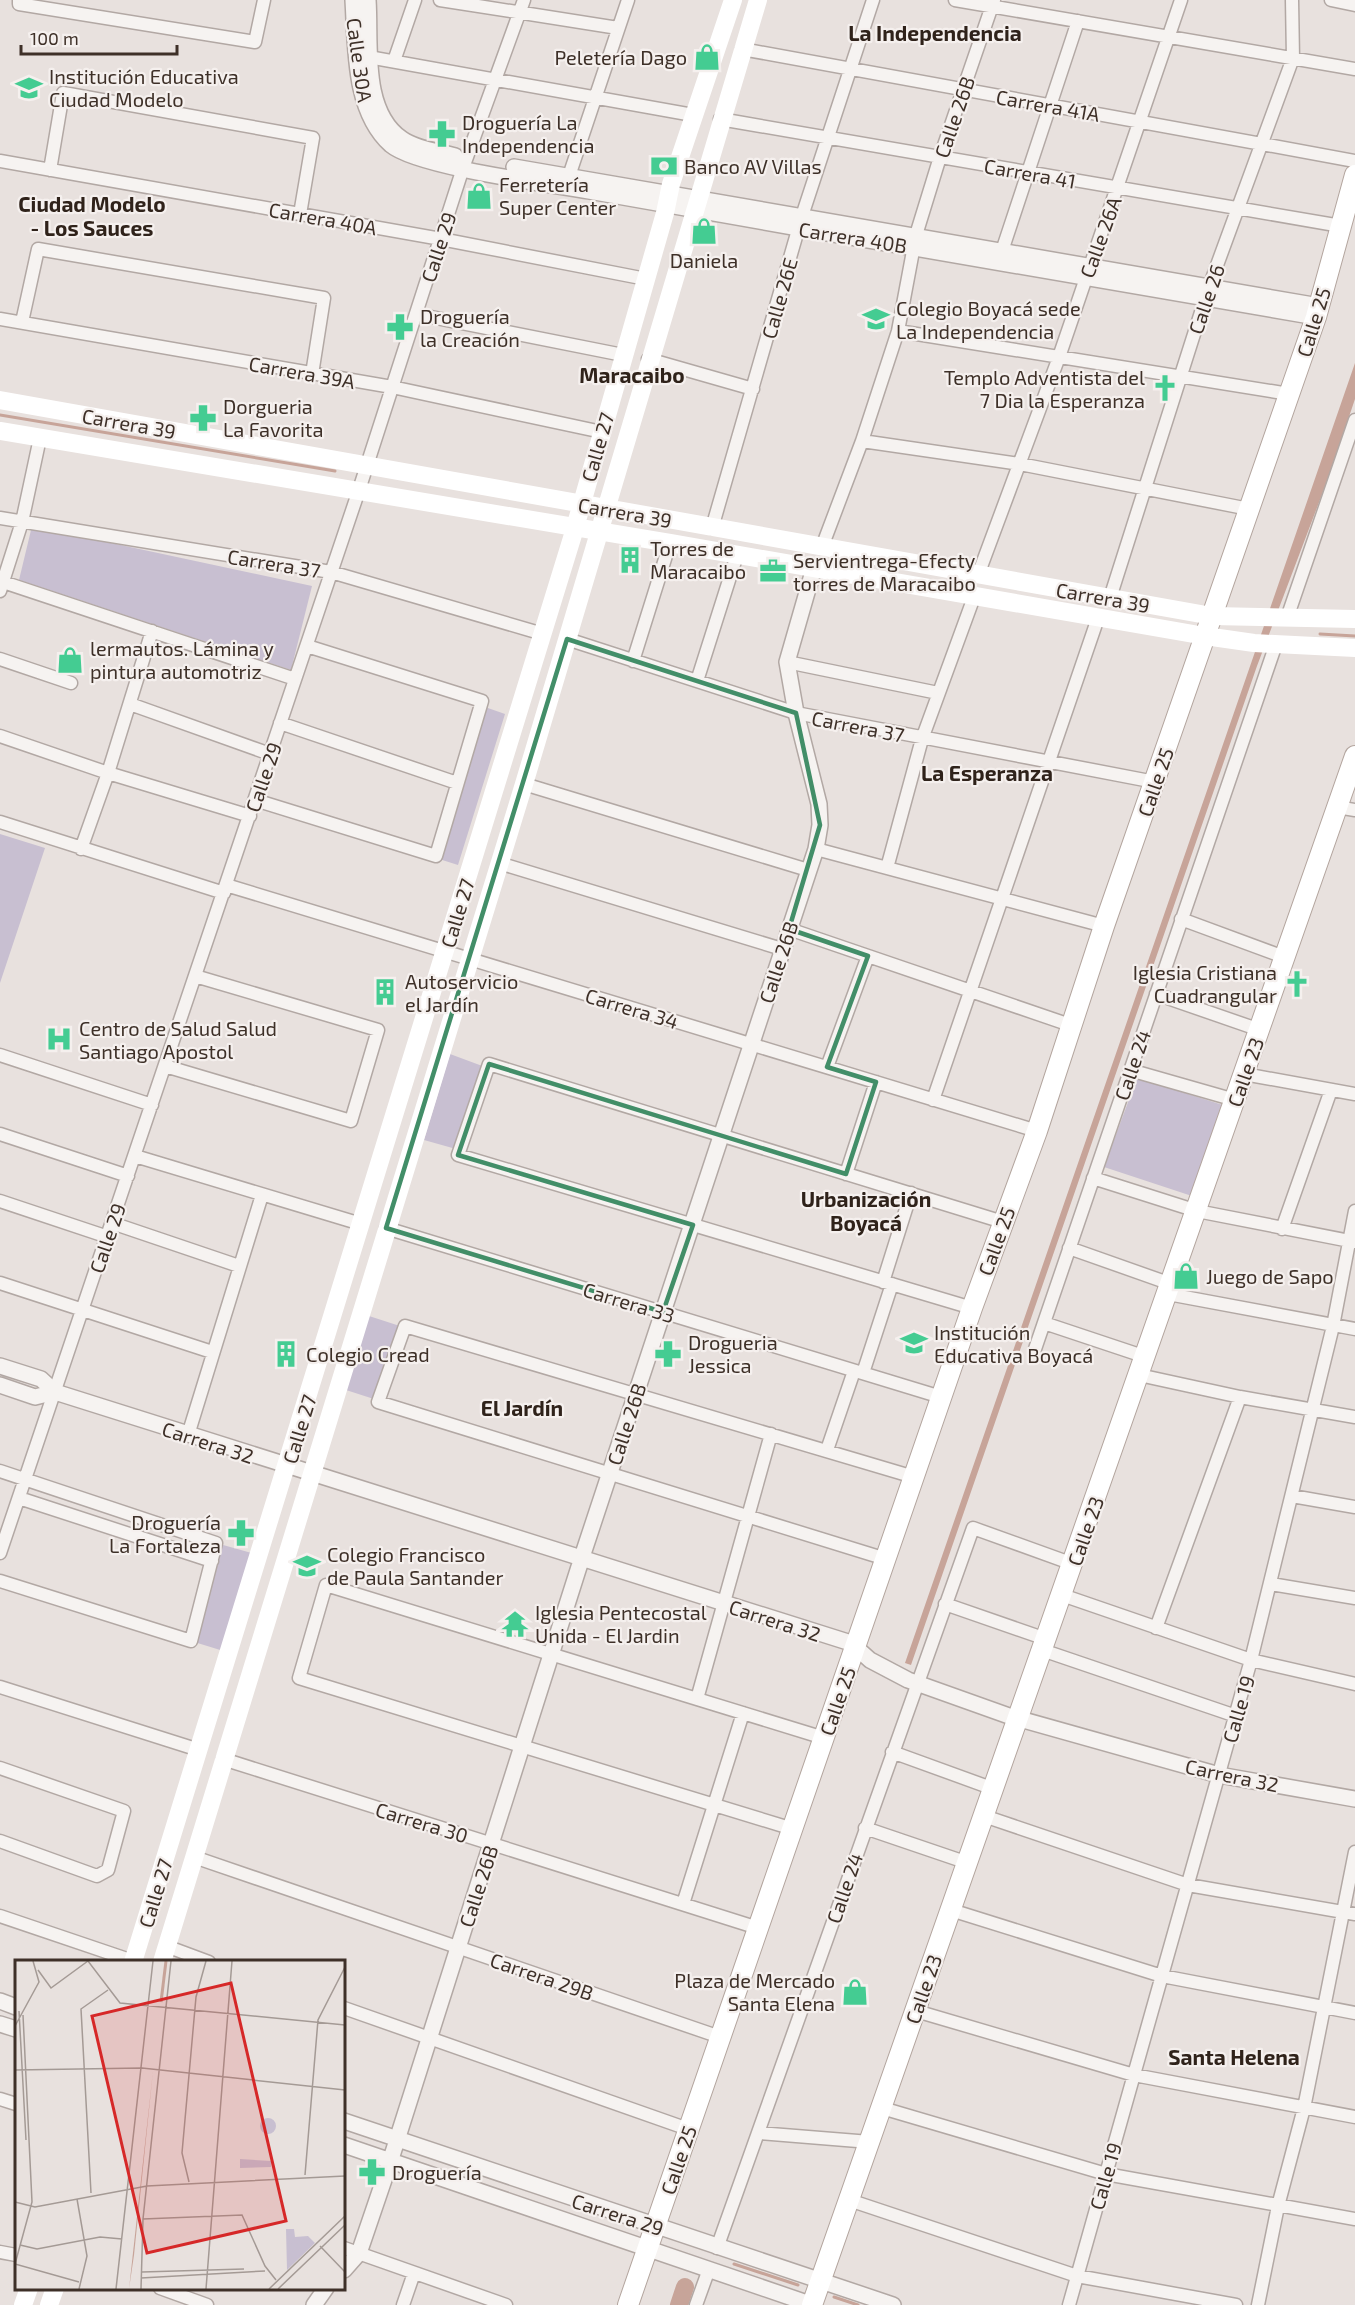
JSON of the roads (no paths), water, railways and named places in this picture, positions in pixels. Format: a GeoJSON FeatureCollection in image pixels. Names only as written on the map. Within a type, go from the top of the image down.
{"type":"FeatureCollection","features":[{"type":"Feature","properties":{"kind":"main road","name":"Calle 27"},"geometry":{"type":"LineString","coordinates":[[133,1960],[575,529],[693,115],[733,0]]}},
{"type":"Feature","properties":{"kind":"main road","name":"Calle 27"},"geometry":{"type":"LineString","coordinates":[[164,1954],[524,784],[648,359],[758,0]]}},
{"type":"Feature","properties":{"kind":"main road","name":"Calle 25"},"geometry":{"type":"LineString","coordinates":[[628,2305],[972,1308],[1037,1131],[1104,926],[1318,311],[1355,175]]}},
{"type":"Feature","properties":{"kind":"main road","name":"Carrera 39"},"geometry":{"type":"LineString","coordinates":[[0,400],[1212,616],[1355,619]]}},
{"type":"Feature","properties":{"kind":"main road","name":"Carrera 39"},"geometry":{"type":"LineString","coordinates":[[0,431],[358,493],[670,543],[1205,636],[1267,643],[1355,648]]}},
{"type":"Feature","properties":{"kind":"main road"},"geometry":{"type":"LineString","coordinates":[[333,488],[341,485],[348,476],[342,461]]}},
{"type":"Feature","properties":{"kind":"main road"},"geometry":{"type":"LineString","coordinates":[[386,497],[380,490],[379,481],[384,474],[392,470]]}},
{"type":"Feature","properties":{"kind":"main road","name":"Carrera 39"},"geometry":{"type":"LineString","coordinates":[[1205,636],[1270,618]]}},
{"type":"Feature","properties":{"kind":"main road","name":"Calle 23"},"geometry":{"type":"LineString","coordinates":[[813,2305],[1284,957],[1346,809],[1355,756]]}},
{"type":"Feature","properties":{"kind":"main road"},"geometry":{"type":"LineString","coordinates":[[23,2305],[29,2290]]}},
{"type":"Feature","properties":{"kind":"main road"},"geometry":{"type":"LineString","coordinates":[[50,2305],[55,2290]]}},
{"type":"Feature","properties":{"kind":"street"},"geometry":{"type":"LineString","coordinates":[[19,2],[255,42],[264,0]]}},
{"type":"Feature","properties":{"kind":"street","name":"Calle 30A"},"geometry":{"type":"LineString","coordinates":[[353,0],[364,56]]}},
{"type":"Feature","properties":{"kind":"street","name":"Calle 30A"},"geometry":{"type":"LineString","coordinates":[[368,0],[364,56],[367,110],[376,129],[398,143]]}},
{"type":"Feature","properties":{"kind":"street"},"geometry":{"type":"LineString","coordinates":[[394,61],[415,0]]}},
{"type":"Feature","properties":{"kind":"street"},"geometry":{"type":"LineString","coordinates":[[440,0],[618,28]]}},
{"type":"Feature","properties":{"kind":"street","name":"Calle 29"},"geometry":{"type":"LineString","coordinates":[[1,1549],[296,679],[465,164],[524,0]]}},
{"type":"Feature","properties":{"kind":"street"},"geometry":{"type":"LineString","coordinates":[[569,176],[628,0]]}},
{"type":"Feature","properties":{"kind":"street","name":"Calle 26E"},"geometry":{"type":"LineString","coordinates":[[712,528],[801,222],[873,0]]}},
{"type":"Feature","properties":{"kind":"street"},"geometry":{"type":"LineString","coordinates":[[954,0],[993,3],[1078,21],[1355,69]]}},
{"type":"Feature","properties":{"kind":"street","name":"Calle 26A"},"geometry":{"type":"LineString","coordinates":[[978,575],[1059,357],[1181,0]]}},
{"type":"Feature","properties":{"kind":"street","name":"Calle 26"},"geometry":{"type":"LineString","coordinates":[[1110,598],[1207,292],[1293,58],[1293,0]]}},
{"type":"Feature","properties":{"kind":"street"},"geometry":{"type":"LineString","coordinates":[[1331,0],[1355,5]]}},
{"type":"Feature","properties":{"kind":"street","name":"Calle 26B"},"geometry":{"type":"LineString","coordinates":[[822,548],[862,441],[898,331],[916,241],[940,157],[993,3]]}},
{"type":"Feature","properties":{"kind":"street"},"geometry":{"type":"LineString","coordinates":[[1002,250],[1078,21]]}},
{"type":"Feature","properties":{"kind":"street","name":"Carrera 41A"},"geometry":{"type":"LineString","coordinates":[[742,49],[1355,161]]}},
{"type":"Feature","properties":{"kind":"street"},"geometry":{"type":"LineString","coordinates":[[364,56],[693,115]]}},
{"type":"Feature","properties":{"kind":"street"},"geometry":{"type":"LineString","coordinates":[[50,170],[63,93],[313,138],[300,214]]}},
{"type":"Feature","properties":{"kind":"street","name":"Carrera 41"},"geometry":{"type":"LineString","coordinates":[[720,119],[1341,226]]}},
{"type":"Feature","properties":{"kind":"street","name":"Carrera 40B"},"geometry":{"type":"LineString","coordinates":[[398,143],[415,157],[569,176],[668,199]]}},
{"type":"Feature","properties":{"kind":"street","name":"Carrera 40A"},"geometry":{"type":"LineString","coordinates":[[0,161],[441,239],[646,279]]}},
{"type":"Feature","properties":{"kind":"street","name":"Carrera 40B"},"geometry":{"type":"LineString","coordinates":[[465,164],[1318,311]]}},
{"type":"Feature","properties":{"kind":"street","name":"Carrera 40B"},"geometry":{"type":"LineString","coordinates":[[916,241],[1002,250],[1087,272]]}},
{"type":"Feature","properties":{"kind":"street"},"geometry":{"type":"LineString","coordinates":[[22,322],[38,249],[324,297],[312,374]]}},
{"type":"Feature","properties":{"kind":"street"},"geometry":{"type":"LineString","coordinates":[[416,314],[623,355]]}},
{"type":"Feature","properties":{"kind":"street","name":"Carrera 39A"},"geometry":{"type":"LineString","coordinates":[[0,319],[392,387],[602,432]]}},
{"type":"Feature","properties":{"kind":"street"},"geometry":{"type":"LineString","coordinates":[[898,331],[1289,394]]}},
{"type":"Feature","properties":{"kind":"street"},"geometry":{"type":"LineString","coordinates":[[648,359],[753,389]]}},
{"type":"Feature","properties":{"kind":"street"},"geometry":{"type":"LineString","coordinates":[[1270,618],[1355,420]]}},
{"type":"Feature","properties":{"kind":"street"},"geometry":{"type":"LineString","coordinates":[[40,438],[22,522],[1,585],[152,631],[296,679]]}},
{"type":"Feature","properties":{"kind":"street"},"geometry":{"type":"LineString","coordinates":[[862,441],[1020,464],[1143,490],[1249,508]]}},
{"type":"Feature","properties":{"kind":"street","name":"Carrera 37"},"geometry":{"type":"LineString","coordinates":[[0,518],[331,572],[543,634]]}},
{"type":"Feature","properties":{"kind":"street"},"geometry":{"type":"LineString","coordinates":[[633,661],[670,543]]}},
{"type":"Feature","properties":{"kind":"street"},"geometry":{"type":"LineString","coordinates":[[697,681],[737,555]]}},
{"type":"Feature","properties":{"kind":"street","name":"Calle 26B"},"geometry":{"type":"LineString","coordinates":[[345,2269],[358,2253],[390,2162],[582,1559],[816,849],[820,825],[819,804],[796,713],[787,662],[814,568]]}},
{"type":"Feature","properties":{"kind":"street"},"geometry":{"type":"LineString","coordinates":[[888,868],[922,739],[974,597]]}},
{"type":"Feature","properties":{"kind":"street"},"geometry":{"type":"LineString","coordinates":[[933,1100],[1098,618]]}},
{"type":"Feature","properties":{"kind":"street"},"geometry":{"type":"LineString","coordinates":[[81,849],[108,773],[152,631]]}},
{"type":"Feature","properties":{"kind":"street","name":"Carrera 37"},"geometry":{"type":"LineString","coordinates":[[567,639],[796,713],[1155,782]]}},
{"type":"Feature","properties":{"kind":"street","name":"Calle 24"},"geometry":{"type":"LineString","coordinates":[[1035,1349],[1181,919],[1267,643]]}},
{"type":"Feature","properties":{"kind":"street"},"geometry":{"type":"LineString","coordinates":[[255,800],[436,856],[482,701],[307,646]]}},
{"type":"Feature","properties":{"kind":"street"},"geometry":{"type":"LineString","coordinates":[[0,659],[71,683]]}},
{"type":"Feature","properties":{"kind":"street"},"geometry":{"type":"LineString","coordinates":[[787,662],[938,693]]}},
{"type":"Feature","properties":{"kind":"street"},"geometry":{"type":"LineString","coordinates":[[130,704],[270,753]]}},
{"type":"Feature","properties":{"kind":"street"},"geometry":{"type":"LineString","coordinates":[[280,723],[458,783]]}},
{"type":"Feature","properties":{"kind":"street"},"geometry":{"type":"LineString","coordinates":[[0,736],[108,773],[250,816]]}},
{"type":"Feature","properties":{"kind":"street"},"geometry":{"type":"LineString","coordinates":[[524,784],[808,870]]}},
{"type":"Feature","properties":{"kind":"street","name":"Carrera 34"},"geometry":{"type":"LineString","coordinates":[[0,822],[81,849],[446,951],[1037,1131]]}},
{"type":"Feature","properties":{"kind":"street"},"geometry":{"type":"LineString","coordinates":[[816,849],[1104,926]]}},
{"type":"Feature","properties":{"kind":"street"},"geometry":{"type":"LineString","coordinates":[[499,863],[782,949]]}},
{"type":"Feature","properties":{"kind":"street"},"geometry":{"type":"LineString","coordinates":[[1181,919],[1284,957]]}},
{"type":"Feature","properties":{"kind":"street"},"geometry":{"type":"LineString","coordinates":[[789,929],[1073,1026]]}},
{"type":"Feature","properties":{"kind":"street"},"geometry":{"type":"LineString","coordinates":[[826,1067],[868,956]]}},
{"type":"Feature","properties":{"kind":"street"},"geometry":{"type":"LineString","coordinates":[[165,1066],[351,1121],[378,1030],[195,976]]}},
{"type":"Feature","properties":{"kind":"street"},"geometry":{"type":"LineString","coordinates":[[1156,994],[1260,1030]]}},
{"type":"Feature","properties":{"kind":"street"},"geometry":{"type":"LineString","coordinates":[[0,1057],[152,1105]]}},
{"type":"Feature","properties":{"kind":"street"},"geometry":{"type":"LineString","coordinates":[[972,1308],[459,1155],[489,1064],[1003,1222]]}},
{"type":"Feature","properties":{"kind":"street"},"geometry":{"type":"LineString","coordinates":[[1130,1070],[1235,1100]]}},
{"type":"Feature","properties":{"kind":"street"},"geometry":{"type":"LineString","coordinates":[[1244,1074],[1355,1094]]}},
{"type":"Feature","properties":{"kind":"street"},"geometry":{"type":"LineString","coordinates":[[846,1174],[876,1082]]}},
{"type":"Feature","properties":{"kind":"street"},"geometry":{"type":"LineString","coordinates":[[1282,1229],[1331,1090]]}},
{"type":"Feature","properties":{"kind":"street"},"geometry":{"type":"LineString","coordinates":[[0,1134],[128,1176]]}},
{"type":"Feature","properties":{"kind":"street"},"geometry":{"type":"LineString","coordinates":[[135,1156],[361,1224]]}},
{"type":"Feature","properties":{"kind":"street"},"geometry":{"type":"LineString","coordinates":[[1093,1178],[1197,1211],[1352,1241]]}},
{"type":"Feature","properties":{"kind":"street"},"geometry":{"type":"LineString","coordinates":[[827,1450],[859,1372],[888,1283],[911,1193]]}},
{"type":"Feature","properties":{"kind":"street"},"geometry":{"type":"LineString","coordinates":[[188,1436],[262,1194]]}},
{"type":"Feature","properties":{"kind":"street"},"geometry":{"type":"LineString","coordinates":[[0,1201],[108,1237]]}},
{"type":"Feature","properties":{"kind":"street","name":"Calle 19"},"geometry":{"type":"LineString","coordinates":[[1069,2305],[1236,1716],[1271,1584],[1333,1326],[1352,1241],[1355,1211]]}},
{"type":"Feature","properties":{"kind":"street"},"geometry":{"type":"LineString","coordinates":[[112,1223],[239,1266]]}},
{"type":"Feature","properties":{"kind":"street","name":"Carrera 33"},"geometry":{"type":"LineString","coordinates":[[386,1228],[941,1397]]}},
{"type":"Feature","properties":{"kind":"street"},"geometry":{"type":"LineString","coordinates":[[1069,1248],[1169,1289],[1355,1329]]}},
{"type":"Feature","properties":{"kind":"street"},"geometry":{"type":"LineString","coordinates":[[0,1283],[212,1352]]}},
{"type":"Feature","properties":{"kind":"street"},"geometry":{"type":"LineString","coordinates":[[1044,1323],[1142,1366],[1240,1397],[1355,1417]]}},
{"type":"Feature","properties":{"kind":"street"},"geometry":{"type":"LineString","coordinates":[[886,1559],[378,1402],[405,1326],[914,1477]]}},
{"type":"Feature","properties":{"kind":"street","name":"Carrera 32"},"geometry":{"type":"LineString","coordinates":[[0,1366],[40,1379],[55,1392],[188,1436],[850,1643],[885,1668],[912,1682],[1018,1719],[1219,1775],[1355,1799]]}},
{"type":"Feature","properties":{"kind":"street","name":"Carrera 32"},"geometry":{"type":"LineString","coordinates":[[0,1385],[34,1397],[55,1392]]}},
{"type":"Feature","properties":{"kind":"street"},"geometry":{"type":"LineString","coordinates":[[1156,1628],[1240,1397]]}},
{"type":"Feature","properties":{"kind":"street"},"geometry":{"type":"LineString","coordinates":[[696,1699],[771,1434]]}},
{"type":"Feature","properties":{"kind":"street"},"geometry":{"type":"LineString","coordinates":[[0,1471],[216,1543],[191,1641],[0,1581]]}},
{"type":"Feature","properties":{"kind":"street"},"geometry":{"type":"LineString","coordinates":[[1292,1496],[1355,1507]]}},
{"type":"Feature","properties":{"kind":"street"},"geometry":{"type":"LineString","coordinates":[[19,1498],[212,1561]]}},
{"type":"Feature","properties":{"kind":"street","name":"Calle 24"},"geometry":{"type":"LineString","coordinates":[[717,2248],[760,2133],[892,1752],[912,1682],[945,1604],[973,1528],[1073,1564]]}},
{"type":"Feature","properties":{"kind":"street"},"geometry":{"type":"LineString","coordinates":[[1271,1584],[1355,1598]]}},
{"type":"Feature","properties":{"kind":"street"},"geometry":{"type":"LineString","coordinates":[[793,1828],[298,1678],[326,1585],[824,1738]]}},
{"type":"Feature","properties":{"kind":"street"},"geometry":{"type":"LineString","coordinates":[[1062,1594],[1251,1660],[1355,1684]]}},
{"type":"Feature","properties":{"kind":"street"},"geometry":{"type":"LineString","coordinates":[[945,1604],[1044,1645],[1236,1716]]}},
{"type":"Feature","properties":{"kind":"street"},"geometry":{"type":"LineString","coordinates":[[0,1687],[199,1750]]}},
{"type":"Feature","properties":{"kind":"street"},"geometry":{"type":"LineString","coordinates":[[684,1904],[743,1713]]}},
{"type":"Feature","properties":{"kind":"street"},"geometry":{"type":"LineString","coordinates":[[892,1752],[994,1790]]}},
{"type":"Feature","properties":{"kind":"street","name":"Carrera 30"},"geometry":{"type":"LineString","coordinates":[[223,1759],[758,1928]]}},
{"type":"Feature","properties":{"kind":"street"},"geometry":{"type":"LineString","coordinates":[[0,1768],[124,1811],[108,1870],[104,1874],[91,1875],[0,1841]]}},
{"type":"Feature","properties":{"kind":"street"},"geometry":{"type":"LineString","coordinates":[[984,1816],[1188,1885],[1349,1912]]}},
{"type":"Feature","properties":{"kind":"street"},"geometry":{"type":"LineString","coordinates":[[865,1828],[968,1863]]}},
{"type":"Feature","properties":{"kind":"street"},"geometry":{"type":"LineString","coordinates":[[1258,2305],[1278,2206],[1304,2108],[1325,2007],[1349,1912],[1355,1852]]}},
{"type":"Feature","properties":{"kind":"street","name":"Carrera 29B"},"geometry":{"type":"LineString","coordinates":[[194,1857],[720,2037]]}},
{"type":"Feature","properties":{"kind":"street"},"geometry":{"type":"LineString","coordinates":[[951,1910],[1162,1976],[1355,2013]]}},
{"type":"Feature","properties":{"kind":"street"},"geometry":{"type":"LineString","coordinates":[[0,1916],[130,1960]]}},
{"type":"Feature","properties":{"kind":"street"},"geometry":{"type":"LineString","coordinates":[[164,1954],[198,1960]]}},
{"type":"Feature","properties":{"kind":"street"},"geometry":{"type":"LineString","coordinates":[[0,2001],[15,2007]]}},
{"type":"Feature","properties":{"kind":"street"},"geometry":{"type":"LineString","coordinates":[[345,2008],[688,2129]]}},
{"type":"Feature","properties":{"kind":"street"},"geometry":{"type":"LineString","coordinates":[[916,2011],[1134,2075],[1355,2117]]}},
{"type":"Feature","properties":{"kind":"street"},"geometry":{"type":"LineString","coordinates":[[0,2024],[15,2029]]}},
{"type":"Feature","properties":{"kind":"street"},"geometry":{"type":"LineString","coordinates":[[0,2099],[15,2104]]}},
{"type":"Feature","properties":{"kind":"street"},"geometry":{"type":"LineString","coordinates":[[882,2108],[1106,2174],[1355,2219]]}},
{"type":"Feature","properties":{"kind":"street","name":"Carrera 29"},"geometry":{"type":"LineString","coordinates":[[345,2121],[396,2141],[893,2305]]}},
{"type":"Feature","properties":{"kind":"street"},"geometry":{"type":"LineString","coordinates":[[760,2133],[870,2142]]}},
{"type":"Feature","properties":{"kind":"street","name":"Carrera 29"},"geometry":{"type":"LineString","coordinates":[[345,2145],[813,2305]]}},
{"type":"Feature","properties":{"kind":"street"},"geometry":{"type":"LineString","coordinates":[[849,2200],[1077,2276],[1165,2299],[1236,2305]]}},
{"type":"Feature","properties":{"kind":"street"},"geometry":{"type":"LineString","coordinates":[[345,2248],[506,2305]]}},
{"type":"Feature","properties":{"kind":"street"},"geometry":{"type":"LineString","coordinates":[[0,2252],[15,2255]]}},
{"type":"Feature","properties":{"kind":"street"},"geometry":{"type":"LineString","coordinates":[[696,2305],[709,2269]]}},
{"type":"Feature","properties":{"kind":"street"},"geometry":{"type":"LineString","coordinates":[[403,2305],[414,2273]]}},
{"type":"Feature","properties":{"kind":"street"},"geometry":{"type":"LineString","coordinates":[[163,2290],[207,2305]]}},
{"type":"Feature","properties":{"kind":"street"},"geometry":{"type":"LineString","coordinates":[[314,2305],[325,2290]]}},
{"type":"Feature","properties":{"kind":"waterway"},"geometry":{"type":"LineString","coordinates":[[0,415],[335,471]]}},
{"type":"Feature","properties":{"kind":"waterway"},"geometry":{"type":"LineString","coordinates":[[1320,634],[1355,636]]}},
{"type":"Feature","properties":{"kind":"waterway"},"geometry":{"type":"LineString","coordinates":[[734,2264],[798,2285]]}},
{"type":"Feature","properties":{"kind":"waterway"},"geometry":{"type":"LineString","coordinates":[[679,2305],[685,2287]]}},
{"type":"Feature","properties":{"kind":"waterway"},"geometry":{"type":"LineString","coordinates":[[834,2297],[858,2305]]}},
{"type":"Feature","properties":{"kind":"place","name":"Peletería Dago"},"geometry":{"type":"Point","coordinates":[707,57]}},
{"type":"Feature","properties":{"kind":"place","name":"Institución Educativa Ciudad Modelo"},"geometry":{"type":"Point","coordinates":[29,88]}},
{"type":"Feature","properties":{"kind":"place","name":"Droguería La Independencia"},"geometry":{"type":"Point","coordinates":[442,134]}},
{"type":"Feature","properties":{"kind":"place","name":"Banco AV Villas"},"geometry":{"type":"Point","coordinates":[664,166]}},
{"type":"Feature","properties":{"kind":"place","name":"Ferretería Super Center"},"geometry":{"type":"Point","coordinates":[479,196]}},
{"type":"Feature","properties":{"kind":"place","name":"Daniela"},"geometry":{"type":"Point","coordinates":[704,231]}},
{"type":"Feature","properties":{"kind":"place","name":"Colegio Boyacá sede La Independencia"},"geometry":{"type":"Point","coordinates":[876,319]}},
{"type":"Feature","properties":{"kind":"place","name":"Droguería la Creación"},"geometry":{"type":"Point","coordinates":[400,327]}},
{"type":"Feature","properties":{"kind":"place","name":"Templo Adventista del 7 Dia la Esperanza"},"geometry":{"type":"Point","coordinates":[1165,388]}},
{"type":"Feature","properties":{"kind":"place","name":"Dorgueria La Favorita"},"geometry":{"type":"Point","coordinates":[203,418]}},
{"type":"Feature","properties":{"kind":"place","name":"Torres de Maracaibo"},"geometry":{"type":"Point","coordinates":[630,560]}},
{"type":"Feature","properties":{"kind":"place","name":"Servientrega-Efecty torres de Maracaibo"},"geometry":{"type":"Point","coordinates":[773,571]}},
{"type":"Feature","properties":{"kind":"place","name":"lermautos. Lámina y pintura automotriz"},"geometry":{"type":"Point","coordinates":[70,660]}},
{"type":"Feature","properties":{"kind":"place","name":"Iglesia Cristiana Cuadrangular"},"geometry":{"type":"Point","coordinates":[1297,984]}},
{"type":"Feature","properties":{"kind":"place","name":"Autoservicio el Jardín"},"geometry":{"type":"Point","coordinates":[385,992]}},
{"type":"Feature","properties":{"kind":"place","name":"Centro de Salud Salud Santiago Apostol"},"geometry":{"type":"Point","coordinates":[59,1039]}},
{"type":"Feature","properties":{"kind":"place","name":"Juego de Sapo"},"geometry":{"type":"Point","coordinates":[1186,1276]}},
{"type":"Feature","properties":{"kind":"place","name":"Institución Educativa Boyacá"},"geometry":{"type":"Point","coordinates":[914,1343]}},
{"type":"Feature","properties":{"kind":"place","name":"Colegio Cread"},"geometry":{"type":"Point","coordinates":[286,1354]}},
{"type":"Feature","properties":{"kind":"place","name":"Drogueria Jessica"},"geometry":{"type":"Point","coordinates":[668,1354]}},
{"type":"Feature","properties":{"kind":"place","name":"Droguería La Fortaleza"},"geometry":{"type":"Point","coordinates":[241,1533]}},
{"type":"Feature","properties":{"kind":"place","name":"Colegio Francisco de Paula Santander"},"geometry":{"type":"Point","coordinates":[307,1566]}},
{"type":"Feature","properties":{"kind":"place","name":"Iglesia Pentecostal Unida - El Jardin"},"geometry":{"type":"Point","coordinates":[515,1624]}},
{"type":"Feature","properties":{"kind":"place","name":"Plaza de Mercado Santa Elena"},"geometry":{"type":"Point","coordinates":[855,1992]}},
{"type":"Feature","properties":{"kind":"place","name":"Droguería"},"geometry":{"type":"Point","coordinates":[372,2172]}},
{"type":"Feature","properties":{"kind":"district","name":"La Independencia"},"geometry":{"type":"Point","coordinates":[935,32]}},
{"type":"Feature","properties":{"kind":"district","name":"Ciudad Modelo - Los Sauces"},"geometry":{"type":"Point","coordinates":[92,215]}},
{"type":"Feature","properties":{"kind":"district","name":"Maracaibo"},"geometry":{"type":"Point","coordinates":[632,374]}},
{"type":"Feature","properties":{"kind":"district","name":"La Esperanza"},"geometry":{"type":"Point","coordinates":[987,772]}},
{"type":"Feature","properties":{"kind":"district","name":"Urbanización Boyacá"},"geometry":{"type":"Point","coordinates":[866,1210]}},
{"type":"Feature","properties":{"kind":"district","name":"El Jardín"},"geometry":{"type":"Point","coordinates":[522,1407]}},
{"type":"Feature","properties":{"kind":"district","name":"Santa Helena"},"geometry":{"type":"Point","coordinates":[1234,2056]}}]}
